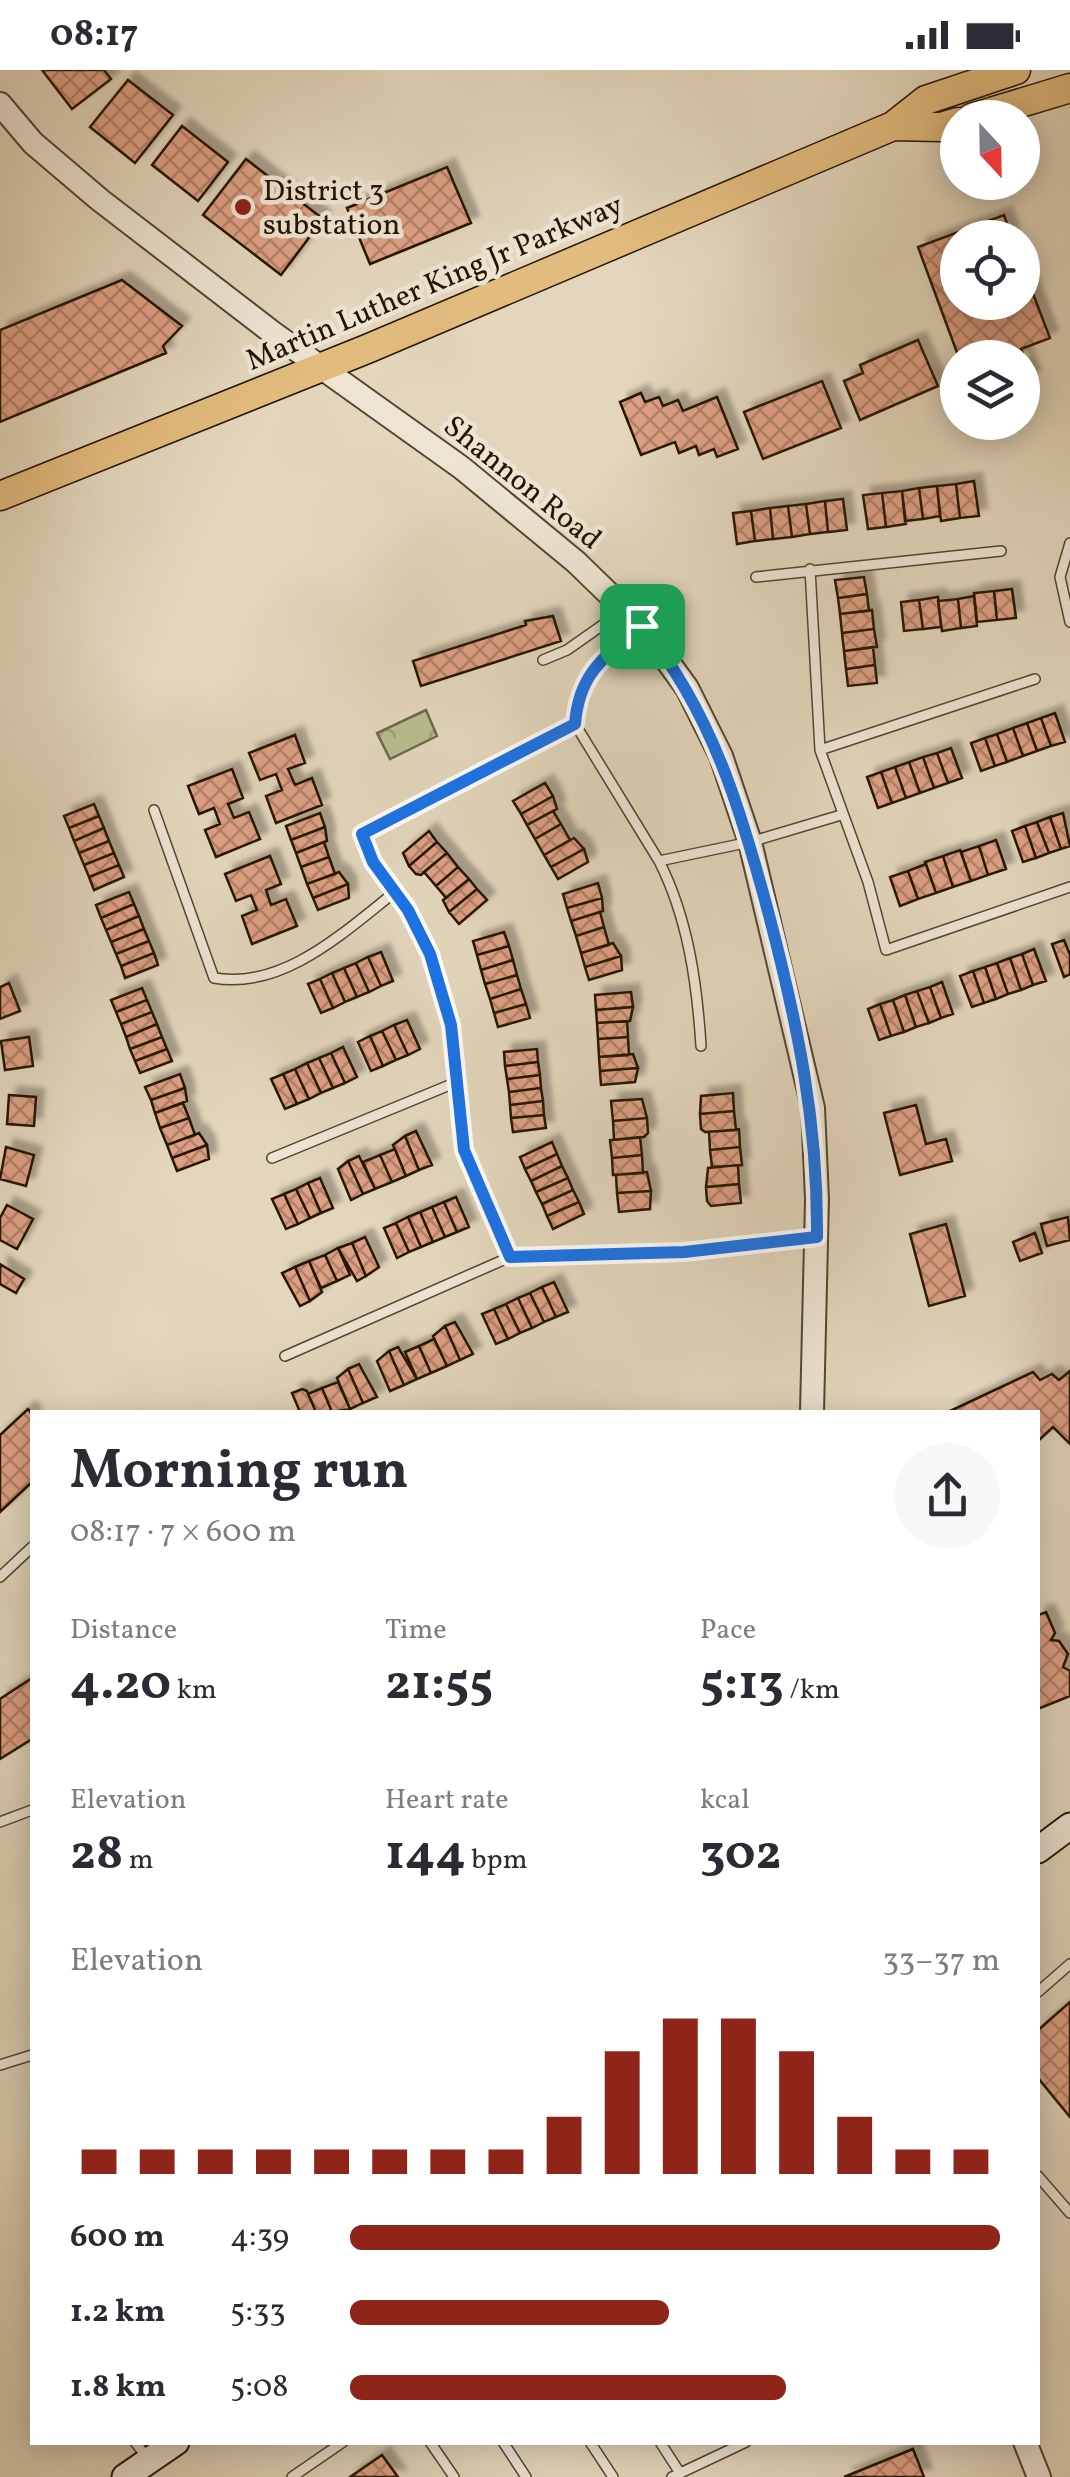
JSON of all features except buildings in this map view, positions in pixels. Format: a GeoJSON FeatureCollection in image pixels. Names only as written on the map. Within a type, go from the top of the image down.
{"type":"FeatureCollection","features":[{"type":"Feature","properties":{"kind":"main road","name":"Martin Luther King Jr Parkway"},"geometry":{"type":"LineString","coordinates":[[0,496],[324,367],[893,126],[926,100],[1016,70]]}},
{"type":"Feature","properties":{"kind":"main road"},"geometry":{"type":"LineString","coordinates":[[1030,100],[1070,88]]}},
{"type":"Feature","properties":{"kind":"main road","name":"Martin Luther King Jr Parkway"},"geometry":{"type":"LineString","coordinates":[[893,126],[940,127]]}},
{"type":"Feature","properties":{"kind":"main road"},"geometry":{"type":"LineString","coordinates":[[1040,1848],[1070,1826]]}},
{"type":"Feature","properties":{"kind":"main road"},"geometry":{"type":"LineString","coordinates":[[125,2477],[142,2452]]}},
{"type":"Feature","properties":{"kind":"street","name":"Shannon Road"},"geometry":{"type":"LineString","coordinates":[[0,104],[33,143],[90,192],[260,324],[462,468],[626,608],[687,688],[705,722],[750,842],[812,1108],[817,1237],[812,1410]]}},
{"type":"Feature","properties":{"kind":"street"},"geometry":{"type":"LineString","coordinates":[[1026,2445],[1039,2477]]}},
{"type":"Feature","properties":{"kind":"lane"},"geometry":{"type":"LineString","coordinates":[[1070,543],[1060,577],[1070,622]]}},
{"type":"Feature","properties":{"kind":"lane"},"geometry":{"type":"LineString","coordinates":[[756,577],[810,568],[1001,551]]}},
{"type":"Feature","properties":{"kind":"lane"},"geometry":{"type":"LineString","coordinates":[[810,568],[820,750],[868,882],[886,950],[1070,887]]}},
{"type":"Feature","properties":{"kind":"lane"},"geometry":{"type":"LineString","coordinates":[[542,660],[610,623],[626,608]]}},
{"type":"Feature","properties":{"kind":"lane"},"geometry":{"type":"LineString","coordinates":[[642,626],[589,674],[577,694],[575,724],[670,883],[698,988],[701,1046]]}},
{"type":"Feature","properties":{"kind":"lane"},"geometry":{"type":"LineString","coordinates":[[820,750],[1035,679]]}},
{"type":"Feature","properties":{"kind":"lane"},"geometry":{"type":"LineString","coordinates":[[510,1257],[464,1150],[451,1025],[430,954],[373,862],[362,834],[575,724]]}},
{"type":"Feature","properties":{"kind":"lane"},"geometry":{"type":"LineString","coordinates":[[154,810],[214,978],[240,983],[283,970],[337,938],[395,892]]}},
{"type":"Feature","properties":{"kind":"lane"},"geometry":{"type":"LineString","coordinates":[[659,861],[750,842],[841,816]]}},
{"type":"Feature","properties":{"kind":"lane"},"geometry":{"type":"LineString","coordinates":[[272,1158],[457,1082]]}},
{"type":"Feature","properties":{"kind":"lane"},"geometry":{"type":"LineString","coordinates":[[285,1356],[510,1257],[684,1252],[817,1237]]}},
{"type":"Feature","properties":{"kind":"lane"},"geometry":{"type":"LineString","coordinates":[[0,1576],[30,1552]]}},
{"type":"Feature","properties":{"kind":"lane"},"geometry":{"type":"LineString","coordinates":[[0,1822],[30,1811]]}},
{"type":"Feature","properties":{"kind":"lane"},"geometry":{"type":"LineString","coordinates":[[1040,1990],[1070,1964]]}},
{"type":"Feature","properties":{"kind":"lane"},"geometry":{"type":"LineString","coordinates":[[0,2065],[30,2057]]}},
{"type":"Feature","properties":{"kind":"lane"},"geometry":{"type":"LineString","coordinates":[[1040,2178],[1070,2213]]}},
{"type":"Feature","properties":{"kind":"lane"},"geometry":{"type":"LineString","coordinates":[[292,2477],[339,2445]]}},
{"type":"Feature","properties":{"kind":"lane"},"geometry":{"type":"LineString","coordinates":[[432,2445],[454,2477]]}},
{"type":"Feature","properties":{"kind":"lane"},"geometry":{"type":"LineString","coordinates":[[505,2445],[526,2477]]}},
{"type":"Feature","properties":{"kind":"lane"},"geometry":{"type":"LineString","coordinates":[[592,2445],[613,2477]]}},
{"type":"Feature","properties":{"kind":"lane"},"geometry":{"type":"LineString","coordinates":[[661,2445],[676,2475],[740,2445]]}},
{"type":"Feature","properties":{"kind":"green space"},"geometry":{"type":"Polygon","coordinates":[[[426,710],[437,736],[390,759],[377,733],[426,710]]]}},
{"type":"Feature","properties":{"kind":"place","name":"District 3 substation"},"geometry":{"type":"Point","coordinates":[243,207]}},
{"type":"Feature","properties":{"kind":"route"},"geometry":{"type":"LineString","coordinates":[[642,626],[687,688],[705,722],[750,842],[779,952],[812,1108],[817,1237],[684,1252],[510,1257],[464,1150],[451,1025],[430,954],[408,910],[373,862],[362,834],[575,724],[577,694],[589,674],[642,626]]}}]}
